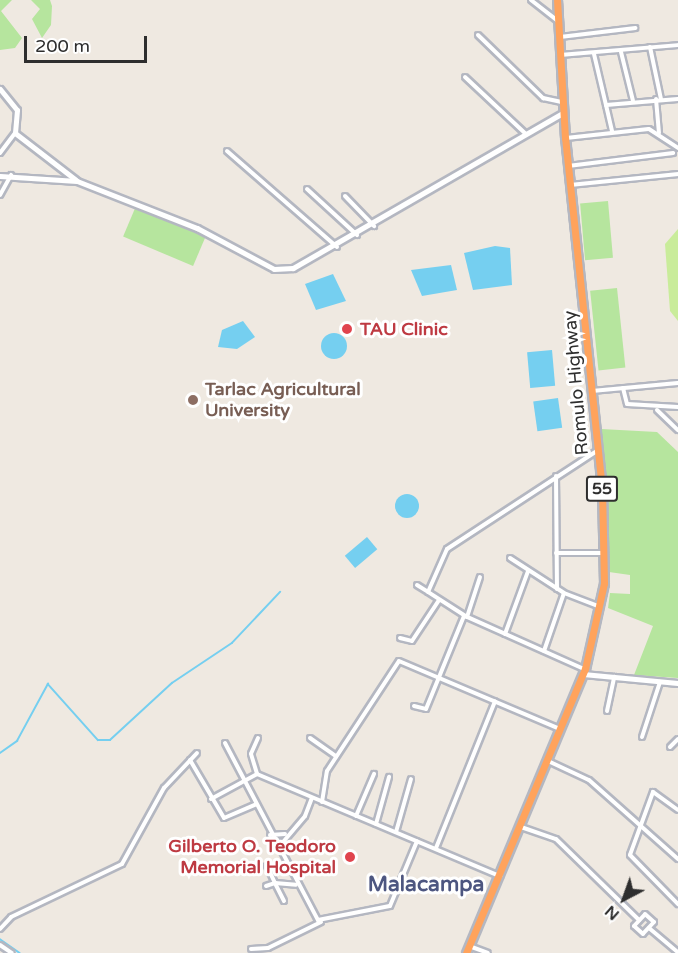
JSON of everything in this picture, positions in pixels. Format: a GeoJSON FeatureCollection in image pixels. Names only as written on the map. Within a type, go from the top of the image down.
{"type":"FeatureCollection","features":[{"type":"Feature","properties":{"kind":"highway","name":"Romulo Highway"},"geometry":{"type":"LineString","coordinates":[[468,950],[584,672],[602,607],[605,553],[592,392],[565,138],[557,0]]}},
{"type":"Feature","properties":{"kind":"street"},"geometry":{"type":"LineString","coordinates":[[531,0],[558,22]]}},
{"type":"Feature","properties":{"kind":"street"},"geometry":{"type":"LineString","coordinates":[[559,37],[635,28]]}},
{"type":"Feature","properties":{"kind":"street"},"geometry":{"type":"LineString","coordinates":[[478,35],[543,98],[563,102]]}},
{"type":"Feature","properties":{"kind":"street"},"geometry":{"type":"LineString","coordinates":[[560,55],[621,52],[650,47],[678,47]]}},
{"type":"Feature","properties":{"kind":"street"},"geometry":{"type":"LineString","coordinates":[[650,47],[658,99],[659,133]]}},
{"type":"Feature","properties":{"kind":"street"},"geometry":{"type":"LineString","coordinates":[[621,52],[633,100]]}},
{"type":"Feature","properties":{"kind":"street"},"geometry":{"type":"LineString","coordinates":[[594,54],[612,131]]}},
{"type":"Feature","properties":{"kind":"street"},"geometry":{"type":"LineString","coordinates":[[465,77],[527,134]]}},
{"type":"Feature","properties":{"kind":"street"},"geometry":{"type":"LineString","coordinates":[[0,89],[17,110],[15,133],[0,153]]}},
{"type":"Feature","properties":{"kind":"street"},"geometry":{"type":"LineString","coordinates":[[606,105],[633,100],[678,99]]}},
{"type":"Feature","properties":{"kind":"street"},"geometry":{"type":"LineString","coordinates":[[15,133],[77,181],[196,228],[274,269],[293,268],[337,247],[563,113]]}},
{"type":"Feature","properties":{"kind":"street"},"geometry":{"type":"LineString","coordinates":[[565,138],[612,131],[659,133],[678,148]]}},
{"type":"Feature","properties":{"kind":"street"},"geometry":{"type":"LineString","coordinates":[[227,150],[337,247]]}},
{"type":"Feature","properties":{"kind":"street"},"geometry":{"type":"LineString","coordinates":[[568,166],[673,153]]}},
{"type":"Feature","properties":{"kind":"street"},"geometry":{"type":"LineString","coordinates":[[570,185],[678,174]]}},
{"type":"Feature","properties":{"kind":"street"},"geometry":{"type":"LineString","coordinates":[[0,195],[11,175]]}},
{"type":"Feature","properties":{"kind":"street"},"geometry":{"type":"LineString","coordinates":[[0,176],[77,181]]}},
{"type":"Feature","properties":{"kind":"street"},"geometry":{"type":"LineString","coordinates":[[307,189],[357,236]]}},
{"type":"Feature","properties":{"kind":"street"},"geometry":{"type":"LineString","coordinates":[[345,196],[374,225]]}},
{"type":"Feature","properties":{"kind":"street"},"geometry":{"type":"LineString","coordinates":[[592,392],[678,383]]}},
{"type":"Feature","properties":{"kind":"street"},"geometry":{"type":"LineString","coordinates":[[623,388],[627,404],[656,409],[678,407]]}},
{"type":"Feature","properties":{"kind":"street"},"geometry":{"type":"LineString","coordinates":[[656,409],[678,430]]}},
{"type":"Feature","properties":{"kind":"street"},"geometry":{"type":"LineString","coordinates":[[428,592],[447,549],[556,476],[597,452]]}},
{"type":"Feature","properties":{"kind":"street"},"geometry":{"type":"LineString","coordinates":[[556,476],[557,589]]}},
{"type":"Feature","properties":{"kind":"street"},"geometry":{"type":"LineString","coordinates":[[556,553],[605,553]]}},
{"type":"Feature","properties":{"kind":"street"},"geometry":{"type":"LineString","coordinates":[[510,558],[564,593],[602,607]]}},
{"type":"Feature","properties":{"kind":"street"},"geometry":{"type":"LineString","coordinates":[[505,634],[528,571]]}},
{"type":"Feature","properties":{"kind":"street"},"geometry":{"type":"LineString","coordinates":[[414,706],[426,709],[480,577]]}},
{"type":"Feature","properties":{"kind":"street"},"geometry":{"type":"LineString","coordinates":[[417,585],[465,617],[544,651],[584,672],[678,683]]}},
{"type":"Feature","properties":{"kind":"street"},"geometry":{"type":"LineString","coordinates":[[544,651],[564,593]]}},
{"type":"Feature","properties":{"kind":"street"},"geometry":{"type":"LineString","coordinates":[[399,638],[412,640],[439,600]]}},
{"type":"Feature","properties":{"kind":"street"},"geometry":{"type":"LineString","coordinates":[[322,802],[324,779],[336,756],[399,661],[561,729]]}},
{"type":"Feature","properties":{"kind":"street"},"geometry":{"type":"LineString","coordinates":[[607,711],[614,677]]}},
{"type":"Feature","properties":{"kind":"street"},"geometry":{"type":"LineString","coordinates":[[642,737],[660,682]]}},
{"type":"Feature","properties":{"kind":"street"},"geometry":{"type":"LineString","coordinates":[[436,849],[495,701]]}},
{"type":"Feature","properties":{"kind":"street"},"geometry":{"type":"LineString","coordinates":[[258,738],[251,754],[257,774],[500,876]]}},
{"type":"Feature","properties":{"kind":"street"},"geometry":{"type":"LineString","coordinates":[[310,738],[336,756]]}},
{"type":"Feature","properties":{"kind":"street"},"geometry":{"type":"LineString","coordinates":[[670,747],[678,740]]}},
{"type":"Feature","properties":{"kind":"street"},"geometry":{"type":"LineString","coordinates":[[225,743],[296,885],[321,922]]}},
{"type":"Feature","properties":{"kind":"street"},"geometry":{"type":"LineString","coordinates":[[0,929],[11,916],[122,864],[164,788],[197,753]]}},
{"type":"Feature","properties":{"kind":"street"},"geometry":{"type":"LineString","coordinates":[[190,760],[211,799],[229,820],[255,805]]}},
{"type":"Feature","properties":{"kind":"street"},"geometry":{"type":"LineString","coordinates":[[548,761],[583,776],[641,821],[678,859]]}},
{"type":"Feature","properties":{"kind":"street"},"geometry":{"type":"LineString","coordinates":[[211,799],[257,774]]}},
{"type":"Feature","properties":{"kind":"street"},"geometry":{"type":"LineString","coordinates":[[356,816],[374,774]]}},
{"type":"Feature","properties":{"kind":"street"},"geometry":{"type":"LineString","coordinates":[[376,824],[389,777]]}},
{"type":"Feature","properties":{"kind":"street"},"geometry":{"type":"LineString","coordinates":[[396,832],[411,779]]}},
{"type":"Feature","properties":{"kind":"street"},"geometry":{"type":"LineString","coordinates":[[678,810],[653,792],[641,821],[631,858],[678,904]]}},
{"type":"Feature","properties":{"kind":"street"},"geometry":{"type":"LineString","coordinates":[[278,849],[285,834],[305,816],[312,798]]}},
{"type":"Feature","properties":{"kind":"street"},"geometry":{"type":"LineString","coordinates":[[521,827],[556,839],[639,920]]}},
{"type":"Feature","properties":{"kind":"street"},"geometry":{"type":"LineString","coordinates":[[270,835],[285,834]]}},
{"type":"Feature","properties":{"kind":"street"},"geometry":{"type":"LineString","coordinates":[[251,949],[268,948],[321,922],[390,906],[417,842]]}},
{"type":"Feature","properties":{"kind":"street"},"geometry":{"type":"LineString","coordinates":[[267,866],[284,901]]}},
{"type":"Feature","properties":{"kind":"street"},"geometry":{"type":"LineString","coordinates":[[266,886],[275,883],[296,885]]}},
{"type":"Feature","properties":{"kind":"street"},"geometry":{"type":"LineString","coordinates":[[645,914],[654,922],[649,928],[643,934],[634,926],[645,914]]}},
{"type":"Feature","properties":{"kind":"street"},"geometry":{"type":"LineString","coordinates":[[649,928],[678,952]]}},
{"type":"Feature","properties":{"kind":"street"},"geometry":{"type":"LineString","coordinates":[[0,945],[12,953]]}},
{"type":"Feature","properties":{"kind":"street"},"geometry":{"type":"LineString","coordinates":[[468,950],[488,953]]}},
{"type":"Feature","properties":{"kind":"green space"},"geometry":{"type":"Polygon","coordinates":[[[0,0],[12,0],[1,11],[22,38],[15,48],[0,50],[0,0]]]}},
{"type":"Feature","properties":{"kind":"green space"},"geometry":{"type":"Polygon","coordinates":[[[31,0],[50,0],[52,6],[51,25],[42,38],[32,19],[40,9],[31,0]]]}},
{"type":"Feature","properties":{"kind":"green space"},"geometry":{"type":"Polygon","coordinates":[[[608,201],[613,258],[585,260],[580,203],[608,201]]]}},
{"type":"Feature","properties":{"kind":"green space"},"geometry":{"type":"Polygon","coordinates":[[[136,206],[206,236],[193,266],[123,236],[136,206]]]}},
{"type":"Feature","properties":{"kind":"green space"},"geometry":{"type":"Polygon","coordinates":[[[678,229],[678,321],[670,311],[665,244],[678,229]]]}},
{"type":"Feature","properties":{"kind":"green space"},"geometry":{"type":"Polygon","coordinates":[[[617,288],[625,368],[599,370],[590,291],[617,288]]]}},
{"type":"Feature","properties":{"kind":"green space"},"geometry":{"type":"Polygon","coordinates":[[[601,429],[657,432],[678,452],[678,678],[634,675],[653,626],[608,608],[610,593],[630,594],[630,575],[609,572],[601,429]]]}},
{"type":"Feature","properties":{"kind":"water"},"geometry":{"type":"Polygon","coordinates":[[[495,246],[510,248],[512,285],[473,290],[464,253],[495,246]]]}},
{"type":"Feature","properties":{"kind":"water"},"geometry":{"type":"Polygon","coordinates":[[[451,265],[457,290],[422,296],[411,270],[451,265]]]}},
{"type":"Feature","properties":{"kind":"water"},"geometry":{"type":"Polygon","coordinates":[[[333,274],[346,301],[316,310],[305,284],[333,274]]]}},
{"type":"Feature","properties":{"kind":"water"},"geometry":{"type":"Polygon","coordinates":[[[243,321],[255,337],[237,349],[218,347],[222,330],[243,321]]]}},
{"type":"Feature","properties":{"kind":"water"},"geometry":{"type":"Polygon","coordinates":[[[334,333],[343,337],[347,346],[343,355],[334,359],[325,355],[321,346],[325,337],[334,333]]]}},
{"type":"Feature","properties":{"kind":"water"},"geometry":{"type":"Polygon","coordinates":[[[552,350],[555,386],[530,388],[527,352],[552,350]]]}},
{"type":"Feature","properties":{"kind":"water"},"geometry":{"type":"Polygon","coordinates":[[[558,398],[562,428],[537,431],[533,401],[558,398]]]}},
{"type":"Feature","properties":{"kind":"water"},"geometry":{"type":"Polygon","coordinates":[[[407,494],[416,497],[419,506],[416,515],[407,518],[398,515],[395,506],[398,497],[407,494]]]}},
{"type":"Feature","properties":{"kind":"water"},"geometry":{"type":"Polygon","coordinates":[[[367,537],[377,549],[355,568],[345,556],[367,537]]]}},
{"type":"Feature","properties":{"kind":"waterway"},"geometry":{"type":"LineString","coordinates":[[0,753],[17,741],[48,684],[98,740],[110,740],[172,683],[232,643],[280,592]]}},
{"type":"Feature","properties":{"kind":"waterway"},"geometry":{"type":"LineString","coordinates":[[0,939],[20,953]]}},
{"type":"Feature","properties":{"kind":"place","name":"TAU Clinic"},"geometry":{"type":"Point","coordinates":[347,329]}},
{"type":"Feature","properties":{"kind":"place","name":"Tarlac Agricultural University"},"geometry":{"type":"Point","coordinates":[193,400]}},
{"type":"Feature","properties":{"kind":"place","name":"Gilberto O. Teodoro Memorial Hospital"},"geometry":{"type":"Point","coordinates":[350,857]}},
{"type":"Feature","properties":{"kind":"district","name":"Malacampa"},"geometry":{"type":"Point","coordinates":[426,885]}}]}
